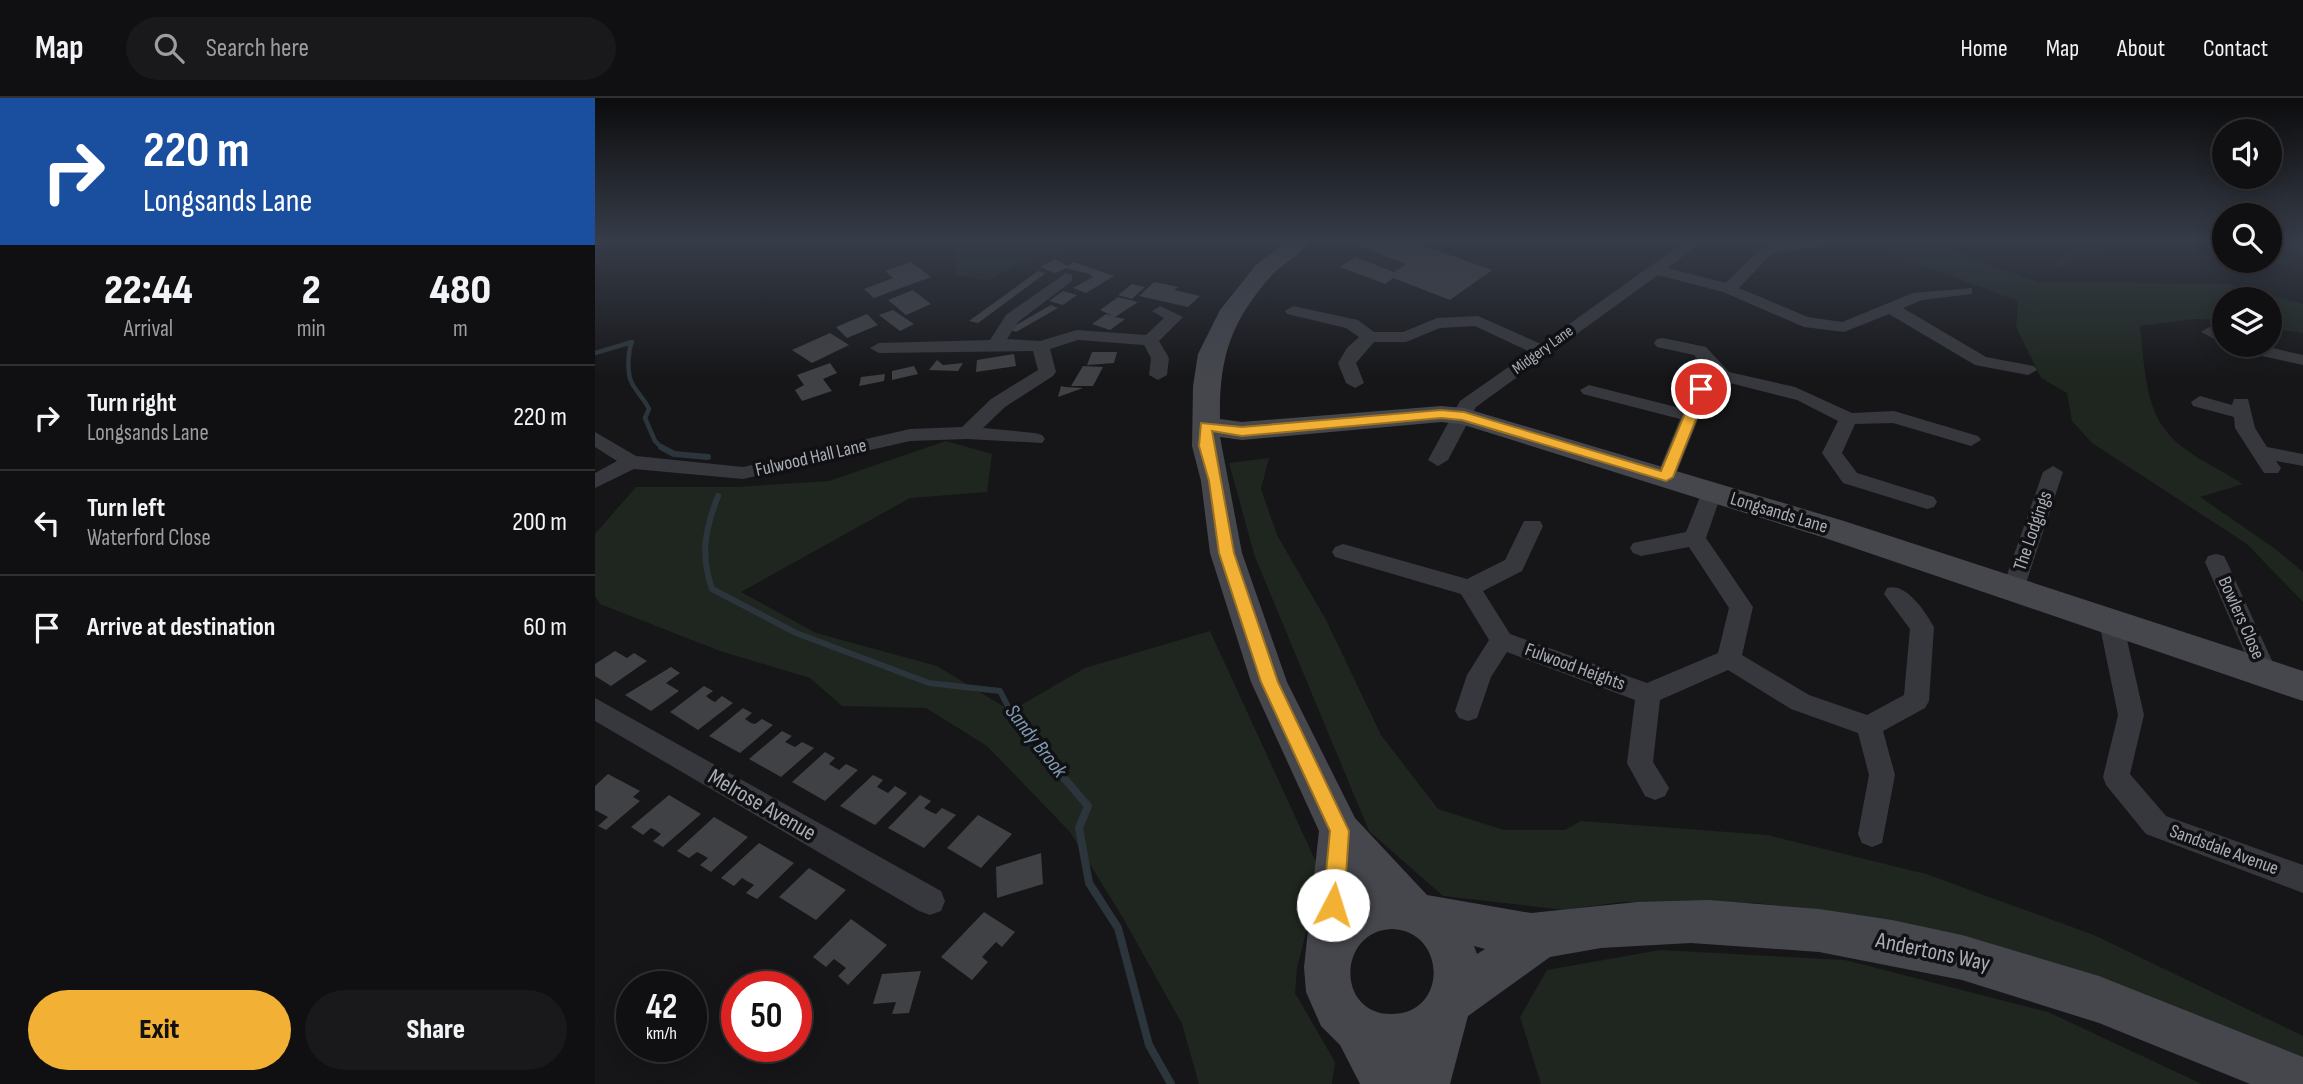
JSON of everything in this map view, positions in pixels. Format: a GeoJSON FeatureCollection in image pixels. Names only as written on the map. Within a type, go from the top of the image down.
{"type":"FeatureCollection","features":[{"type":"Feature","properties":{"kind":"main road"},"geometry":{"type":"LineString","coordinates":[[1252,286],[1229,315],[1212,354],[1206,436],[1216,481],[1226,553],[1269,682],[1340,831],[1420,912],[1442,928],[1452,944],[1457,962],[1457,981],[1447,1006],[1425,1084]]}},
{"type":"Feature","properties":{"kind":"main road","name":"Longsands Lane"},"geometry":{"type":"LineString","coordinates":[[1206,436],[1441,414],[1464,416],[1666,477],[2303,686]]}},
{"type":"Feature","properties":{"kind":"main road"},"geometry":{"type":"LineString","coordinates":[[1340,831],[1326,976],[1330,998],[1341,1017],[1358,1030],[1380,1038],[1403,1038],[1425,1029],[1447,1006]]}},
{"type":"Feature","properties":{"kind":"main road"},"geometry":{"type":"LineString","coordinates":[[1329,955],[1339,936],[1353,921],[1371,911],[1391,907],[1420,912]]}},
{"type":"Feature","properties":{"kind":"main road","name":"Andertons Way"},"geometry":{"type":"LineString","coordinates":[[1420,912],[1543,935],[1602,926],[1730,923],[1819,930],[1904,943],[2004,967],[2104,999],[2303,1082]]}},
{"type":"Feature","properties":{"kind":"main road","name":"Andertons Way"},"geometry":{"type":"LineString","coordinates":[[1447,1006],[1543,935]]}},
{"type":"Feature","properties":{"kind":"main road"},"geometry":{"type":"LineString","coordinates":[[1358,1030],[1387,1084]]}},
{"type":"Feature","properties":{"kind":"street"},"geometry":{"type":"LineString","coordinates":[[997,342],[1011,319],[1055,286]]}},
{"type":"Feature","properties":{"kind":"street","name":"Midgery Lane"},"geometry":{"type":"LineString","coordinates":[[1437,460],[1464,416],[1467,405],[1540,350],[1633,286]]}},
{"type":"Feature","properties":{"kind":"street"},"geometry":{"type":"LineString","coordinates":[[1718,286],[1804,322],[1845,327],[1919,296],[1966,291]]}},
{"type":"Feature","properties":{"kind":"street"},"geometry":{"type":"LineString","coordinates":[[1729,289],[1732,286]]}},
{"type":"Feature","properties":{"kind":"street"},"geometry":{"type":"LineString","coordinates":[[1892,309],[1981,361],[2028,370]]}},
{"type":"Feature","properties":{"kind":"street"},"geometry":{"type":"LineString","coordinates":[[879,348],[931,350],[997,342],[1041,346],[1077,335],[1150,340],[1175,317],[1160,311]]}},
{"type":"Feature","properties":{"kind":"street"},"geometry":{"type":"LineString","coordinates":[[1293,311],[1352,324],[1370,337],[1406,337],[1437,323],[1478,321],[1540,350]]}},
{"type":"Feature","properties":{"kind":"street"},"geometry":{"type":"LineString","coordinates":[[1355,383],[1347,363],[1353,352],[1370,337]]}},
{"type":"Feature","properties":{"kind":"street"},"geometry":{"type":"LineString","coordinates":[[1150,340],[1160,358],[1158,375]]}},
{"type":"Feature","properties":{"kind":"street"},"geometry":{"type":"LineString","coordinates":[[1663,343],[1700,351],[1723,376],[1788,389],[1824,402],[1848,419],[1894,417],[1971,440]]}},
{"type":"Feature","properties":{"kind":"street"},"geometry":{"type":"LineString","coordinates":[[967,433],[998,403],[1047,372],[1041,346]]}},
{"type":"Feature","properties":{"kind":"street"},"geometry":{"type":"LineString","coordinates":[[2282,355],[2303,360]]}},
{"type":"Feature","properties":{"kind":"street"},"geometry":{"type":"LineString","coordinates":[[1666,477],[1701,389],[1723,376]]}},
{"type":"Feature","properties":{"kind":"street"},"geometry":{"type":"LineString","coordinates":[[1589,390],[1689,416]]}},
{"type":"Feature","properties":{"kind":"street"},"geometry":{"type":"LineString","coordinates":[[2200,402],[2241,408],[2245,428],[2267,460],[2303,460]]}},
{"type":"Feature","properties":{"kind":"street"},"geometry":{"type":"LineString","coordinates":[[1848,419],[1832,453],[1850,478],[1927,502]]}},
{"type":"Feature","properties":{"kind":"street","name":"Fulwood Hall Lane"},"geometry":{"type":"LineString","coordinates":[[595,438],[631,462],[743,473],[910,435],[967,433],[1035,439]]}},
{"type":"Feature","properties":{"kind":"street"},"geometry":{"type":"LineString","coordinates":[[595,481],[631,462]]}},
{"type":"Feature","properties":{"kind":"street","name":"The Lodgings"},"geometry":{"type":"LineString","coordinates":[[2013,589],[2053,472]]}},
{"type":"Feature","properties":{"kind":"street"},"geometry":{"type":"LineString","coordinates":[[1695,538],[1712,492]]}},
{"type":"Feature","properties":{"kind":"street"},"geometry":{"type":"LineString","coordinates":[[1343,552],[1469,587],[1514,565],[1532,526]]}},
{"type":"Feature","properties":{"kind":"street"},"geometry":{"type":"LineString","coordinates":[[1640,548],[1695,538]]}},
{"type":"Feature","properties":{"kind":"street"},"geometry":{"type":"LineString","coordinates":[[1695,538],[1741,607],[1729,659],[1800,702],[1869,726],[1916,701],[1922,627],[1895,594]]}},
{"type":"Feature","properties":{"kind":"street","name":"Bowlers Close"},"geometry":{"type":"LineString","coordinates":[[2216,562],[2266,674]]}},
{"type":"Feature","properties":{"kind":"street","name":"Fulwood Heights"},"geometry":{"type":"LineString","coordinates":[[1469,587],[1502,640],[1648,694],[1729,659]]}},
{"type":"Feature","properties":{"kind":"street","name":"Sandsdale Avenue"},"geometry":{"type":"LineString","coordinates":[[2111,622],[2131,715],[2116,777],[2156,824],[2303,879]]}},
{"type":"Feature","properties":{"kind":"street","name":"Fulwood Heights"},"geometry":{"type":"LineString","coordinates":[[1468,711],[1479,675],[1502,640]]}},
{"type":"Feature","properties":{"kind":"street","name":"Fulwood Heights"},"geometry":{"type":"LineString","coordinates":[[1648,694],[1640,763],[1655,788]]}},
{"type":"Feature","properties":{"kind":"street","name":"Melrose Avenue"},"geometry":{"type":"LineString","coordinates":[[595,708],[930,901]]}},
{"type":"Feature","properties":{"kind":"street"},"geometry":{"type":"LineString","coordinates":[[1869,726],[1882,775],[1872,834]]}},
{"type":"Feature","properties":{"kind":"shaded area"},"geometry":{"type":"Polygon","coordinates":[[[1977,286],[2240,287],[2212,287],[2212,320],[2194,319],[2140,326],[2148,391],[2157,416],[2170,436],[2189,452],[2243,484],[2200,497],[2274,548],[2303,572],[2303,602],[2247,544],[2092,443],[2072,421],[2067,393],[2041,378],[2016,327],[2018,301],[1977,286]]]}},
{"type":"Feature","properties":{"kind":"shaded area"},"geometry":{"type":"Polygon","coordinates":[[[2282,298],[2303,304],[2303,333],[2282,330],[2282,298]]]}},
{"type":"Feature","properties":{"kind":"shaded area"},"geometry":{"type":"Polygon","coordinates":[[[946,441],[992,454],[987,492],[910,498],[741,592],[816,633],[937,666],[1011,711],[1085,668],[1210,631],[1321,873],[1297,968],[1295,993],[1335,1062],[1332,1084],[1199,1084],[1182,1024],[1123,918],[1070,832],[987,746],[926,708],[842,706],[810,678],[720,651],[600,604],[595,596],[595,534],[636,487],[737,487],[829,481],[946,441]]]}},
{"type":"Feature","properties":{"kind":"shaded area"},"geometry":{"type":"Polygon","coordinates":[[[1269,458],[1261,489],[1277,535],[1326,620],[1381,735],[1438,809],[1504,830],[1565,830],[1581,821],[1767,835],[1926,874],[2094,935],[2303,1036],[2303,1063],[1888,920],[1756,903],[1621,902],[1564,910],[1443,896],[1369,831],[1255,557],[1229,463],[1269,458]]]}},
{"type":"Feature","properties":{"kind":"shaded area"},"geometry":{"type":"Polygon","coordinates":[[[1660,950],[1845,960],[2048,1012],[2202,1084],[1541,1084],[1520,1017],[1547,970],[1660,950]]]}},
{"type":"Feature","properties":{"kind":"building"},"geometry":{"type":"Polygon","coordinates":[[[872,286],[907,286],[874,298],[864,289],[872,286]]]}},
{"type":"Feature","properties":{"kind":"building"},"geometry":{"type":"Polygon","coordinates":[[[1017,286],[1028,286],[978,323],[969,321],[1017,286]]]}},
{"type":"Feature","properties":{"kind":"building"},"geometry":{"type":"Polygon","coordinates":[[[1077,286],[1098,286],[1086,293],[1073,288],[1077,286]]]}},
{"type":"Feature","properties":{"kind":"building"},"geometry":{"type":"Polygon","coordinates":[[[1129,286],[1145,287],[1132,299],[1118,295],[1129,286]]]}},
{"type":"Feature","properties":{"kind":"building"},"geometry":{"type":"Polygon","coordinates":[[[1150,286],[1174,286],[1179,287],[1174,290],[1200,296],[1188,307],[1139,296],[1150,286]]]}},
{"type":"Feature","properties":{"kind":"building"},"geometry":{"type":"Polygon","coordinates":[[[1414,286],[1470,286],[1450,300],[1414,286]]]}},
{"type":"Feature","properties":{"kind":"building"},"geometry":{"type":"Polygon","coordinates":[[[913,290],[931,304],[906,315],[888,300],[913,290]]]}},
{"type":"Feature","properties":{"kind":"building"},"geometry":{"type":"Polygon","coordinates":[[[1063,291],[1077,295],[1063,305],[1049,301],[1063,291]]]}},
{"type":"Feature","properties":{"kind":"building"},"geometry":{"type":"Polygon","coordinates":[[[1118,297],[1138,302],[1115,317],[1125,319],[1110,330],[1092,324],[1106,314],[1113,316],[1100,310],[1118,297]]]}},
{"type":"Feature","properties":{"kind":"building"},"geometry":{"type":"Polygon","coordinates":[[[1051,305],[1058,308],[1016,332],[1009,329],[1051,305]]]}},
{"type":"Feature","properties":{"kind":"building"},"geometry":{"type":"Polygon","coordinates":[[[893,310],[914,324],[900,331],[879,315],[893,310]]]}},
{"type":"Feature","properties":{"kind":"building"},"geometry":{"type":"Polygon","coordinates":[[[867,314],[878,325],[847,338],[836,327],[867,314]]]}},
{"type":"Feature","properties":{"kind":"building"},"geometry":{"type":"Polygon","coordinates":[[[830,333],[849,345],[812,363],[792,350],[830,333]]]}},
{"type":"Feature","properties":{"kind":"building"},"geometry":{"type":"Polygon","coordinates":[[[1092,352],[1117,352],[1114,363],[1087,365],[1092,352]]]}},
{"type":"Feature","properties":{"kind":"building"},"geometry":{"type":"Polygon","coordinates":[[[1014,354],[1016,366],[976,372],[977,360],[1014,354]]]}},
{"type":"Feature","properties":{"kind":"building"},"geometry":{"type":"Polygon","coordinates":[[[937,360],[943,365],[963,363],[958,371],[929,370],[937,360]]]}},
{"type":"Feature","properties":{"kind":"building"},"geometry":{"type":"Polygon","coordinates":[[[830,363],[837,373],[823,379],[832,391],[802,401],[795,390],[804,385],[797,375],[830,363]]]}},
{"type":"Feature","properties":{"kind":"building"},"geometry":{"type":"Polygon","coordinates":[[[914,366],[918,374],[892,380],[892,371],[914,366]]]}},
{"type":"Feature","properties":{"kind":"building"},"geometry":{"type":"Polygon","coordinates":[[[1083,366],[1103,367],[1093,386],[1071,386],[1083,366]]]}},
{"type":"Feature","properties":{"kind":"building"},"geometry":{"type":"Polygon","coordinates":[[[885,374],[884,381],[859,386],[861,377],[885,374]]]}},
{"type":"Feature","properties":{"kind":"building"},"geometry":{"type":"Polygon","coordinates":[[[1061,386],[1065,387],[1083,388],[1058,397],[1061,386]]]}},
{"type":"Feature","properties":{"kind":"building"},"geometry":{"type":"Polygon","coordinates":[[[615,651],[627,658],[634,653],[647,661],[611,686],[595,676],[595,664],[615,651]]]}},
{"type":"Feature","properties":{"kind":"building"},"geometry":{"type":"Polygon","coordinates":[[[671,667],[680,673],[666,683],[679,691],[651,711],[625,695],[671,667]]]}},
{"type":"Feature","properties":{"kind":"building"},"geometry":{"type":"Polygon","coordinates":[[[704,686],[713,691],[706,696],[711,700],[715,702],[722,696],[733,703],[698,730],[670,712],[704,686]]]}},
{"type":"Feature","properties":{"kind":"building"},"geometry":{"type":"Polygon","coordinates":[[[743,708],[752,713],[745,719],[751,723],[755,724],[762,719],[773,725],[740,753],[709,736],[743,708]]]}},
{"type":"Feature","properties":{"kind":"building"},"geometry":{"type":"Polygon","coordinates":[[[782,731],[792,736],[785,742],[795,747],[802,742],[814,748],[781,777],[749,759],[782,731]]]}},
{"type":"Feature","properties":{"kind":"building"},"geometry":{"type":"Polygon","coordinates":[[[825,752],[835,758],[829,764],[839,770],[846,764],[858,770],[825,801],[792,782],[825,752]]]}},
{"type":"Feature","properties":{"kind":"building"},"geometry":{"type":"Polygon","coordinates":[[[608,774],[640,791],[633,797],[640,801],[606,830],[598,826],[608,817],[595,810],[595,786],[608,774]]]}},
{"type":"Feature","properties":{"kind":"building"},"geometry":{"type":"Polygon","coordinates":[[[873,775],[883,780],[877,787],[888,793],[895,786],[907,793],[875,825],[840,806],[873,775]]]}},
{"type":"Feature","properties":{"kind":"building"},"geometry":{"type":"Polygon","coordinates":[[[669,795],[701,814],[663,847],[653,841],[661,834],[655,830],[651,828],[643,835],[631,827],[669,795]]]}},
{"type":"Feature","properties":{"kind":"building"},"geometry":{"type":"Polygon","coordinates":[[[920,795],[931,801],[924,808],[931,812],[936,814],[942,808],[956,815],[924,848],[888,828],[920,795]]]}},
{"type":"Feature","properties":{"kind":"building"},"geometry":{"type":"Polygon","coordinates":[[[978,815],[1012,834],[981,868],[947,848],[978,815]]]}},
{"type":"Feature","properties":{"kind":"building"},"geometry":{"type":"Polygon","coordinates":[[[714,817],[748,837],[711,872],[700,865],[708,858],[697,852],[689,858],[677,851],[714,817]]]}},
{"type":"Feature","properties":{"kind":"building"},"geometry":{"type":"Polygon","coordinates":[[[759,843],[794,863],[757,899],[746,893],[754,885],[742,878],[734,886],[721,878],[759,843]]]}},
{"type":"Feature","properties":{"kind":"building"},"geometry":{"type":"Polygon","coordinates":[[[1041,853],[1043,884],[997,898],[996,867],[1041,853]]]}},
{"type":"Feature","properties":{"kind":"building"},"geometry":{"type":"Polygon","coordinates":[[[809,868],[846,890],[816,920],[779,897],[809,868]]]}},
{"type":"Feature","properties":{"kind":"building"},"geometry":{"type":"Polygon","coordinates":[[[984,912],[1015,932],[1002,947],[996,942],[982,957],[988,962],[972,980],[941,957],[984,912]]]}},
{"type":"Feature","properties":{"kind":"building"},"geometry":{"type":"Polygon","coordinates":[[[851,919],[887,945],[848,985],[838,976],[846,968],[834,959],[826,967],[813,957],[851,919]]]}},
{"type":"Feature","properties":{"kind":"building"},"geometry":{"type":"Polygon","coordinates":[[[921,971],[909,1013],[892,1014],[896,1002],[873,1004],[882,974],[921,971]]]}},
{"type":"Feature","properties":{"kind":"waterway"},"geometry":{"type":"LineString","coordinates":[[595,353],[632,342],[630,377],[649,409],[645,418],[655,441],[661,447]]}},
{"type":"Feature","properties":{"kind":"waterway"},"geometry":{"type":"LineString","coordinates":[[661,447],[674,454],[708,457]]}},
{"type":"Feature","properties":{"kind":"waterway","name":"Sandy Brook"},"geometry":{"type":"LineString","coordinates":[[718,496],[710,520],[705,553],[712,589],[796,633],[929,683],[1000,691],[1017,724]]}},
{"type":"Feature","properties":{"kind":"waterway","name":"Sandy Brook"},"geometry":{"type":"LineString","coordinates":[[1016,722],[1088,806],[1079,828],[1089,883],[1118,928],[1149,1045],[1171,1084]]}},
{"type":"Feature","properties":{"kind":"route"},"geometry":{"type":"LineString","coordinates":[[1333,905],[1340,831],[1269,682],[1226,553],[1216,481],[1206,446],[1206,426],[1242,431],[1441,414],[1464,416],[1666,477],[1701,389]]}}]}
